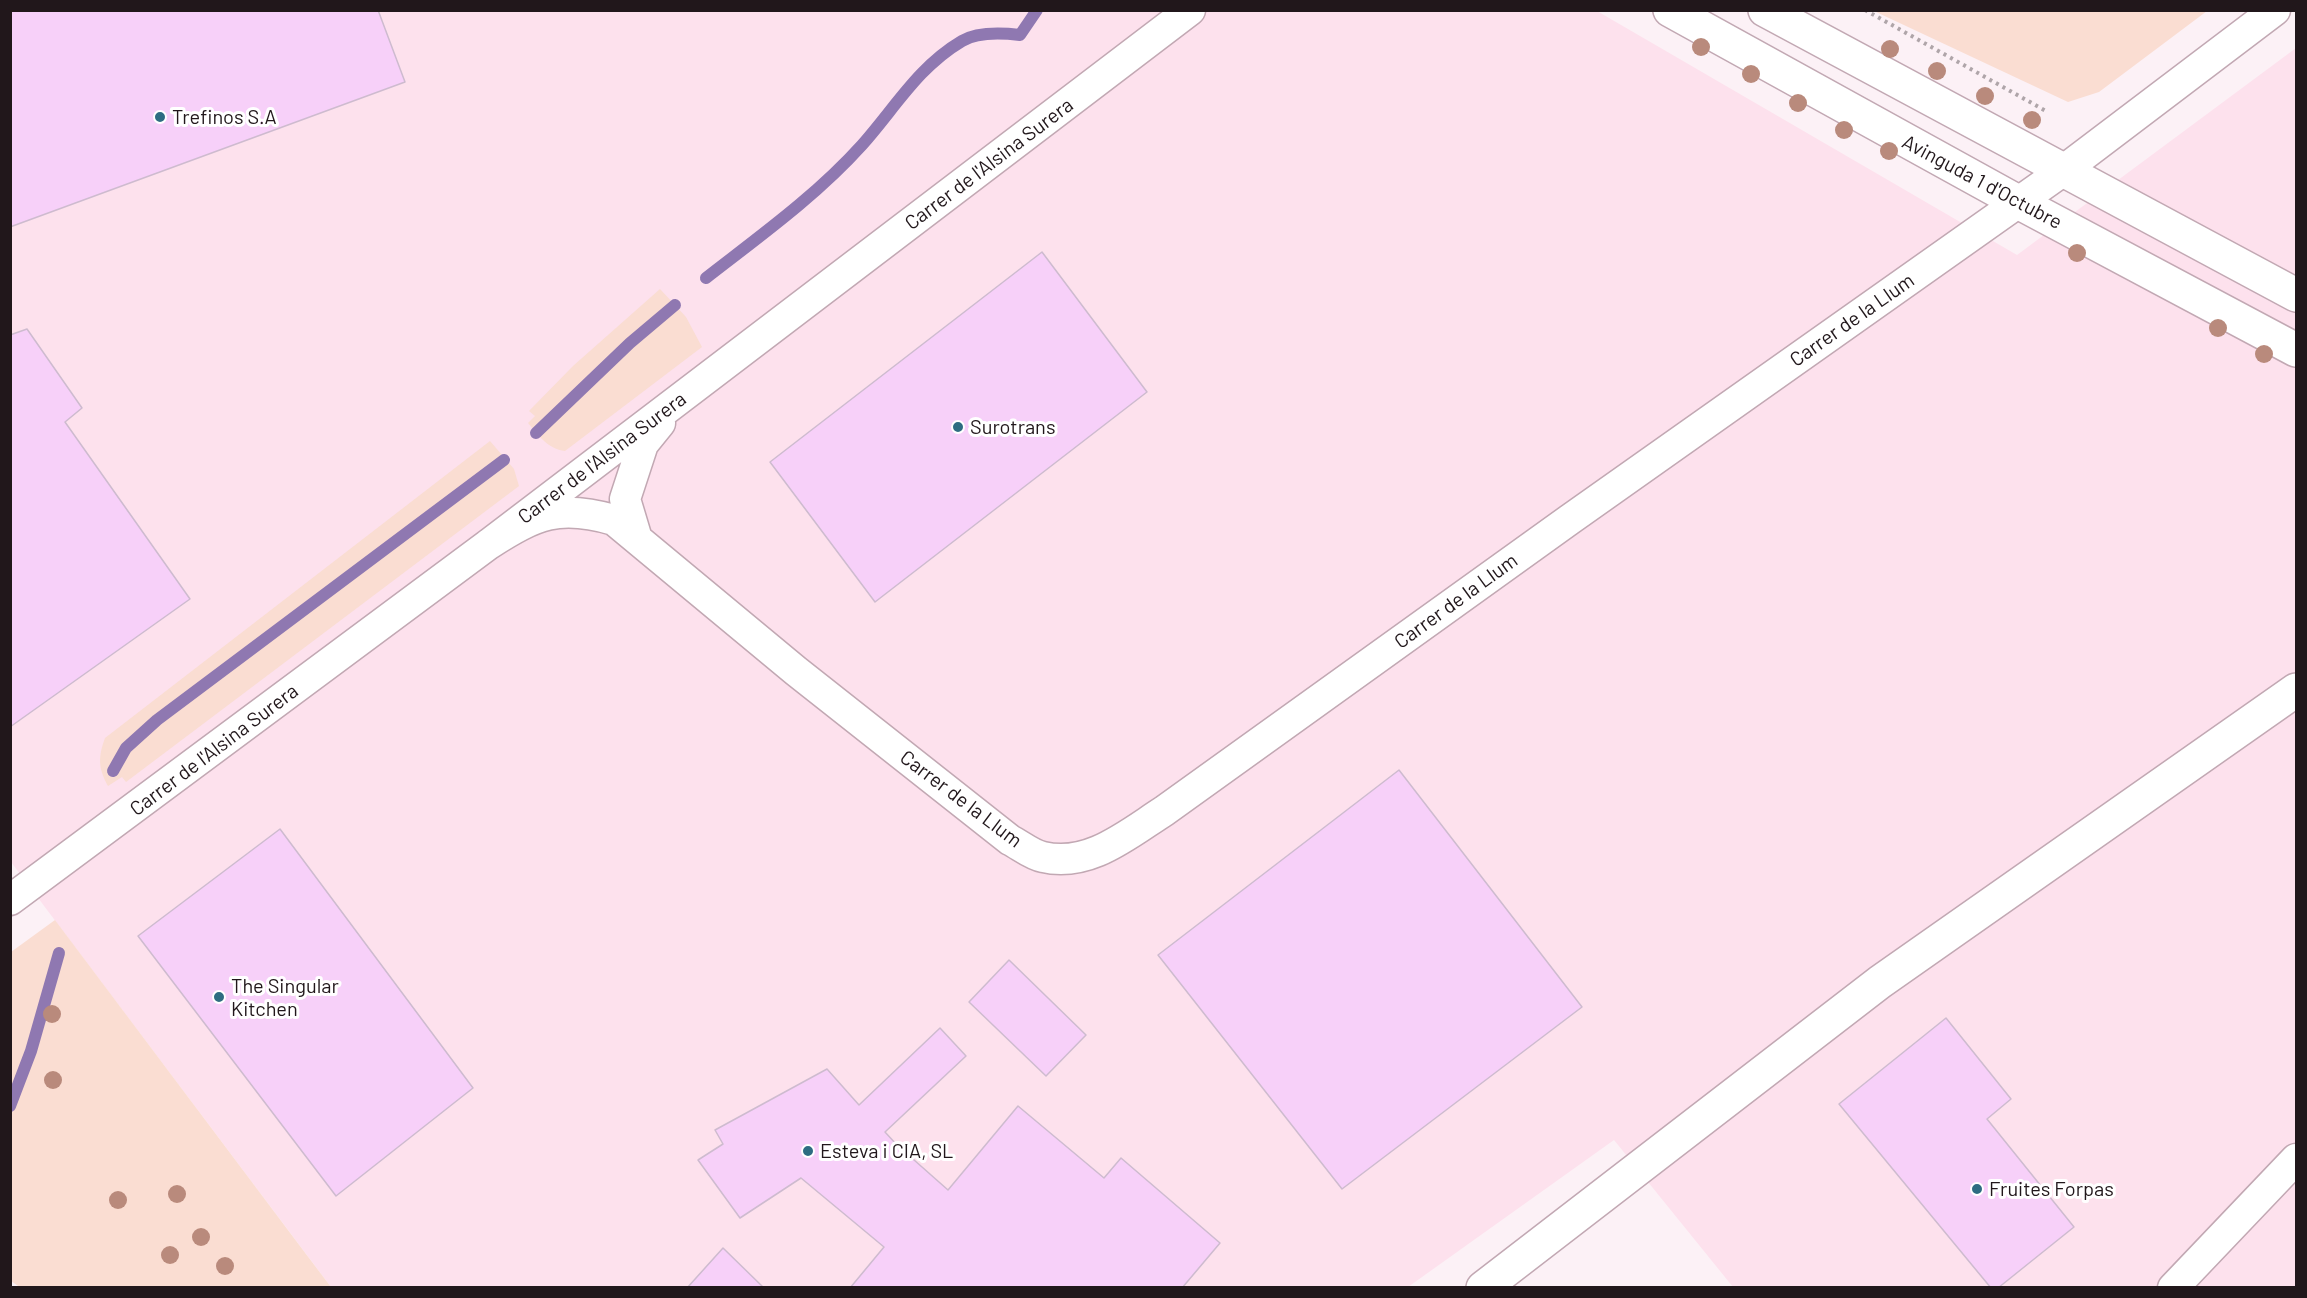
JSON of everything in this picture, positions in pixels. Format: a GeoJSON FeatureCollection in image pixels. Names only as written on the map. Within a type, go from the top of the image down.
{"type":"FeatureCollection","features":[{"type":"Feature","properties":{"kind":"main road","name":"Avinguda 1 d'Octubre"},"geometry":{"type":"LineString","coordinates":[[1670,10],[2018,202],[2296,350]]}},
{"type":"Feature","properties":{"kind":"main road"},"geometry":{"type":"LineString","coordinates":[[1766,10],[2296,295]]}},
{"type":"Feature","properties":{"kind":"main road"},"geometry":{"type":"LineString","coordinates":[[1484,1287],[1880,982],[2296,690]]}},
{"type":"Feature","properties":{"kind":"street","name":"Carrer de l'Alsina Surera"},"geometry":{"type":"LineString","coordinates":[[10,900],[489,544],[1190,10]]}},
{"type":"Feature","properties":{"kind":"street","name":"Carrer de la Llum"},"geometry":{"type":"LineString","coordinates":[[489,544],[540,515],[560,511],[586,512],[614,520],[796,671],[1010,840],[1042,857],[1078,859],[1105,848],[1164,811],[2064,170],[2275,10]]}},
{"type":"Feature","properties":{"kind":"street"},"geometry":{"type":"LineString","coordinates":[[637,539],[625,499],[631,476],[643,444],[677,402]]}},
{"type":"Feature","properties":{"kind":"street"},"geometry":{"type":"LineString","coordinates":[[2173,1287],[2296,1159]]}},
{"type":"Feature","properties":{"kind":"path"},"geometry":{"type":"LineString","coordinates":[[1865,10],[2046,111]]}},
{"type":"Feature","properties":{"kind":"shaded area"},"geometry":{"type":"Polygon","coordinates":[[[11,11],[1597,11],[2017,255],[2296,48],[2296,1287],[1733,1287],[1614,1140],[1408,1287],[331,1287],[11,862],[11,11]]]}},
{"type":"Feature","properties":{"kind":"shaded area"},"geometry":{"type":"Polygon","coordinates":[[[1874,11],[2207,11],[2099,92],[2068,102],[1874,11]]]}},
{"type":"Feature","properties":{"kind":"shaded area"},"geometry":{"type":"Polygon","coordinates":[[[660,289],[686,317],[702,347],[565,451],[548,444],[528,423],[535,416],[529,411],[573,366],[660,289]]]}},
{"type":"Feature","properties":{"kind":"shaded area"},"geometry":{"type":"Polygon","coordinates":[[[490,441],[514,469],[519,486],[126,782],[122,777],[108,786],[102,774],[100,762],[105,738],[490,441]]]}},
{"type":"Feature","properties":{"kind":"shaded area"},"geometry":{"type":"Polygon","coordinates":[[[55,920],[331,1287],[21,1288],[11,1281],[11,952],[55,920]]]}},
{"type":"Feature","properties":{"kind":"building","name":"Trefinos S.A"},"geometry":{"type":"Polygon","coordinates":[[[10,10],[378,10],[405,82],[10,227],[10,10]]]}},
{"type":"Feature","properties":{"kind":"building","name":"Surotrans"},"geometry":{"type":"Polygon","coordinates":[[[1042,252],[1147,392],[875,602],[770,462],[1042,252]]]}},
{"type":"Feature","properties":{"kind":"building"},"geometry":{"type":"Polygon","coordinates":[[[27,329],[82,408],[65,422],[190,599],[10,727],[10,335],[27,329]]]}},
{"type":"Feature","properties":{"kind":"building"},"geometry":{"type":"Polygon","coordinates":[[[1399,770],[1582,1007],[1342,1189],[1158,955],[1399,770]]]}},
{"type":"Feature","properties":{"kind":"building"},"geometry":{"type":"Polygon","coordinates":[[[280,829],[473,1088],[336,1196],[138,936],[280,829]]]}},
{"type":"Feature","properties":{"kind":"building"},"geometry":{"type":"Polygon","coordinates":[[[1009,960],[1086,1035],[1046,1076],[969,1002],[1009,960]]]}},
{"type":"Feature","properties":{"kind":"building","name":"Fruites Forpas"},"geometry":{"type":"Polygon","coordinates":[[[1946,1018],[2011,1099],[1987,1119],[2074,1227],[1998,1288],[1991,1288],[1839,1104],[1946,1018]]]}},
{"type":"Feature","properties":{"kind":"building","name":"Esteva i CIA, SL"},"geometry":{"type":"Polygon","coordinates":[[[940,1028],[966,1056],[885,1132],[896,1144],[948,1190],[1018,1106],[1104,1178],[1121,1158],[1220,1243],[1182,1288],[850,1288],[884,1247],[801,1178],[740,1218],[698,1160],[723,1144],[715,1130],[827,1069],[859,1105],[940,1028]]]}},
{"type":"Feature","properties":{"kind":"building"},"geometry":{"type":"Polygon","coordinates":[[[723,1248],[764,1288],[687,1288],[723,1248]]]}},
{"type":"Feature","properties":{"kind":"waterway"},"geometry":{"type":"LineString","coordinates":[[706,278],[787,215],[844,164],[908,89],[946,51],[975,36],[1020,35],[1037,10]]}},
{"type":"Feature","properties":{"kind":"waterway"},"geometry":{"type":"LineString","coordinates":[[536,433],[630,343],[675,305]]}},
{"type":"Feature","properties":{"kind":"waterway"},"geometry":{"type":"LineString","coordinates":[[113,771],[126,748],[157,720],[504,460]]}},
{"type":"Feature","properties":{"kind":"waterway"},"geometry":{"type":"LineString","coordinates":[[10,1106],[31,1051],[59,953]]}},
{"type":"Feature","properties":{"kind":"place","name":"Trefinos S.A"},"geometry":{"type":"Point","coordinates":[160,117]}},
{"type":"Feature","properties":{"kind":"place","name":"Surotrans"},"geometry":{"type":"Point","coordinates":[958,427]}},
{"type":"Feature","properties":{"kind":"place","name":"The Singular Kitchen"},"geometry":{"type":"Point","coordinates":[219,997]}},
{"type":"Feature","properties":{"kind":"place","name":"Esteva i CIA, SL"},"geometry":{"type":"Point","coordinates":[808,1151]}},
{"type":"Feature","properties":{"kind":"place","name":"Fruites Forpas"},"geometry":{"type":"Point","coordinates":[1977,1189]}}]}
